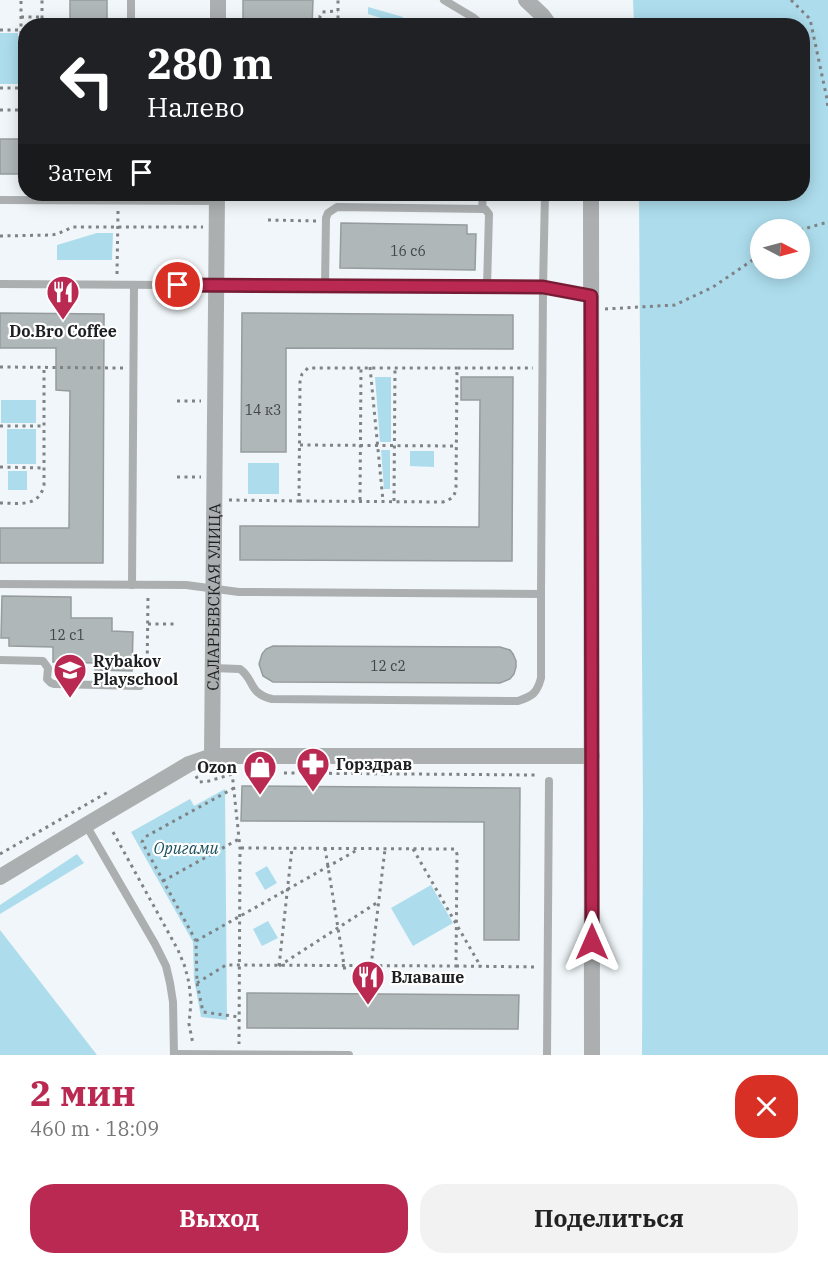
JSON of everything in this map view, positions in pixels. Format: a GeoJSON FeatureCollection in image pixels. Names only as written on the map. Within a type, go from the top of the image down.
{"type":"FeatureCollection","features":[{"type":"Feature","properties":{"kind":"street"},"geometry":{"type":"LineString","coordinates":[[218,0],[218,18]]}},
{"type":"Feature","properties":{"kind":"street"},"geometry":{"type":"LineString","coordinates":[[526,0],[544,18]]}},
{"type":"Feature","properties":{"kind":"street","name":"САЛАРЬЕВСКАЯ УЛИЦА"},"geometry":{"type":"LineString","coordinates":[[212,756],[217,201]]}},
{"type":"Feature","properties":{"kind":"street"},"geometry":{"type":"LineString","coordinates":[[591,201],[592,1055]]}},
{"type":"Feature","properties":{"kind":"street"},"geometry":{"type":"LineString","coordinates":[[0,877],[189,764],[212,756],[592,756]]}},
{"type":"Feature","properties":{"kind":"lane"},"geometry":{"type":"LineString","coordinates":[[131,0],[131,18]]}},
{"type":"Feature","properties":{"kind":"lane"},"geometry":{"type":"LineString","coordinates":[[444,0],[474,18]]}},
{"type":"Feature","properties":{"kind":"lane"},"geometry":{"type":"LineString","coordinates":[[0,200],[18,200]]}},
{"type":"Feature","properties":{"kind":"lane"},"geometry":{"type":"LineString","coordinates":[[482,209],[483,201]]}},
{"type":"Feature","properties":{"kind":"lane"},"geometry":{"type":"LineString","coordinates":[[213,668],[240,669],[259,694],[272,699],[518,701],[529,698],[538,689],[541,678],[543,287],[546,201]]}},
{"type":"Feature","properties":{"kind":"lane"},"geometry":{"type":"LineString","coordinates":[[325,286],[328,213],[337,207],[485,209],[489,214],[487,287]]}},
{"type":"Feature","properties":{"kind":"lane"},"geometry":{"type":"LineString","coordinates":[[0,284],[543,287],[591,303]]}},
{"type":"Feature","properties":{"kind":"lane"},"geometry":{"type":"LineString","coordinates":[[132,585],[134,285]]}},
{"type":"Feature","properties":{"kind":"lane"},"geometry":{"type":"LineString","coordinates":[[0,584],[186,585],[239,592],[542,594]]}},
{"type":"Feature","properties":{"kind":"lane"},"geometry":{"type":"LineString","coordinates":[[0,660],[43,661],[48,668],[47,679],[54,684],[143,683]]}},
{"type":"Feature","properties":{"kind":"lane"},"geometry":{"type":"LineString","coordinates":[[547,1055],[549,781]]}},
{"type":"Feature","properties":{"kind":"lane"},"geometry":{"type":"LineString","coordinates":[[86,825],[155,944],[165,966],[173,1002],[174,1054],[349,1055]]}},
{"type":"Feature","properties":{"kind":"path"},"geometry":{"type":"LineString","coordinates":[[21,0],[21,17],[42,17],[42,0]]}},
{"type":"Feature","properties":{"kind":"path"},"geometry":{"type":"LineString","coordinates":[[338,0],[338,18]]}},
{"type":"Feature","properties":{"kind":"path"},"geometry":{"type":"LineString","coordinates":[[791,0],[809,18]]}},
{"type":"Feature","properties":{"kind":"path"},"geometry":{"type":"LineString","coordinates":[[320,18],[322,12],[338,11]]}},
{"type":"Feature","properties":{"kind":"path"},"geometry":{"type":"LineString","coordinates":[[810,19],[828,110]]}},
{"type":"Feature","properties":{"kind":"path"},"geometry":{"type":"LineString","coordinates":[[0,30],[18,30]]}},
{"type":"Feature","properties":{"kind":"path"},"geometry":{"type":"LineString","coordinates":[[0,88],[18,88]]}},
{"type":"Feature","properties":{"kind":"path"},"geometry":{"type":"LineString","coordinates":[[0,110],[18,110]]}},
{"type":"Feature","properties":{"kind":"path"},"geometry":{"type":"LineString","coordinates":[[117,285],[118,201]]}},
{"type":"Feature","properties":{"kind":"path"},"geometry":{"type":"LineString","coordinates":[[268,220],[327,221]]}},
{"type":"Feature","properties":{"kind":"path"},"geometry":{"type":"LineString","coordinates":[[810,227],[828,222]]}},
{"type":"Feature","properties":{"kind":"path"},"geometry":{"type":"LineString","coordinates":[[0,236],[52,235],[73,227],[216,227]]}},
{"type":"Feature","properties":{"kind":"path"},"geometry":{"type":"LineString","coordinates":[[591,303],[675,305],[713,287],[750,262]]}},
{"type":"Feature","properties":{"kind":"path"},"geometry":{"type":"LineString","coordinates":[[0,367],[134,368]]}},
{"type":"Feature","properties":{"kind":"path"},"geometry":{"type":"LineString","coordinates":[[0,503],[32,502],[42,492],[44,485],[45,367]]}},
{"type":"Feature","properties":{"kind":"path"},"geometry":{"type":"LineString","coordinates":[[360,501],[361,367]]}},
{"type":"Feature","properties":{"kind":"path"},"geometry":{"type":"LineString","coordinates":[[370,367],[383,501]]}},
{"type":"Feature","properties":{"kind":"path"},"geometry":{"type":"LineString","coordinates":[[394,501],[395,367]]}},
{"type":"Feature","properties":{"kind":"path"},"geometry":{"type":"LineString","coordinates":[[299,501],[300,382],[302,374],[308,368],[543,368]]}},
{"type":"Feature","properties":{"kind":"path"},"geometry":{"type":"LineString","coordinates":[[241,501],[443,502],[451,500],[456,489],[457,368]]}},
{"type":"Feature","properties":{"kind":"path"},"geometry":{"type":"LineString","coordinates":[[177,401],[215,401]]}},
{"type":"Feature","properties":{"kind":"path"},"geometry":{"type":"LineString","coordinates":[[0,426],[44,426]]}},
{"type":"Feature","properties":{"kind":"path"},"geometry":{"type":"LineString","coordinates":[[300,445],[456,446]]}},
{"type":"Feature","properties":{"kind":"path"},"geometry":{"type":"LineString","coordinates":[[0,467],[44,468]]}},
{"type":"Feature","properties":{"kind":"path"},"geometry":{"type":"LineString","coordinates":[[177,477],[214,477]]}},
{"type":"Feature","properties":{"kind":"path"},"geometry":{"type":"LineString","coordinates":[[143,683],[148,585]]}},
{"type":"Feature","properties":{"kind":"path"},"geometry":{"type":"LineString","coordinates":[[147,624],[176,624]]}},
{"type":"Feature","properties":{"kind":"path"},"geometry":{"type":"LineString","coordinates":[[199,782],[232,773],[244,773]]}},
{"type":"Feature","properties":{"kind":"path"},"geometry":{"type":"LineString","coordinates":[[232,773],[240,848],[238,1054]]}},
{"type":"Feature","properties":{"kind":"path"},"geometry":{"type":"LineString","coordinates":[[279,773],[535,775]]}},
{"type":"Feature","properties":{"kind":"path"},"geometry":{"type":"LineString","coordinates":[[0,854],[116,788]]}},
{"type":"Feature","properties":{"kind":"path"},"geometry":{"type":"LineString","coordinates":[[234,788],[143,839],[142,844],[196,941],[197,982],[203,1012],[239,1017]]}},
{"type":"Feature","properties":{"kind":"path"},"geometry":{"type":"LineString","coordinates":[[113,832],[178,950],[185,967],[189,983],[189,1024],[195,1054]]}},
{"type":"Feature","properties":{"kind":"path"},"geometry":{"type":"LineString","coordinates":[[163,881],[239,839]]}},
{"type":"Feature","properties":{"kind":"path"},"geometry":{"type":"LineString","coordinates":[[240,848],[452,849],[456,851],[456,966]]}},
{"type":"Feature","properties":{"kind":"path"},"geometry":{"type":"LineString","coordinates":[[279,966],[292,848]]}},
{"type":"Feature","properties":{"kind":"path"},"geometry":{"type":"LineString","coordinates":[[325,848],[345,968]]}},
{"type":"Feature","properties":{"kind":"path"},"geometry":{"type":"LineString","coordinates":[[196,941],[359,849]]}},
{"type":"Feature","properties":{"kind":"path"},"geometry":{"type":"LineString","coordinates":[[371,966],[385,849]]}},
{"type":"Feature","properties":{"kind":"path"},"geometry":{"type":"LineString","coordinates":[[413,849],[481,967]]}},
{"type":"Feature","properties":{"kind":"path"},"geometry":{"type":"LineString","coordinates":[[279,966],[378,902]]}},
{"type":"Feature","properties":{"kind":"path"},"geometry":{"type":"LineString","coordinates":[[197,982],[226,965],[345,968],[371,966],[548,967]]}},
{"type":"Feature","properties":{"kind":"green space"},"geometry":{"type":"Polygon","coordinates":[[[633,0],[828,0],[828,1055],[642,1055],[643,812],[639,201],[810,201],[810,18],[634,18],[633,0]]]}},
{"type":"Feature","properties":{"kind":"green space"},"geometry":{"type":"Polygon","coordinates":[[[368,7],[403,18],[381,18],[368,14],[368,7]]]}},
{"type":"Feature","properties":{"kind":"green space"},"geometry":{"type":"Polygon","coordinates":[[[0,33],[18,33],[18,84],[0,84],[0,33]]]}},
{"type":"Feature","properties":{"kind":"green space"},"geometry":{"type":"Polygon","coordinates":[[[97,233],[113,233],[112,260],[57,260],[57,245],[97,233]]]}},
{"type":"Feature","properties":{"kind":"green space"},"geometry":{"type":"Polygon","coordinates":[[[375,377],[391,377],[391,442],[380,442],[375,377]]]}},
{"type":"Feature","properties":{"kind":"green space"},"geometry":{"type":"Polygon","coordinates":[[[1,400],[36,400],[36,423],[1,423],[1,400]]]}},
{"type":"Feature","properties":{"kind":"green space"},"geometry":{"type":"Polygon","coordinates":[[[7,429],[36,429],[36,464],[7,464],[7,429]]]}},
{"type":"Feature","properties":{"kind":"green space"},"geometry":{"type":"Polygon","coordinates":[[[381,450],[390,450],[390,489],[384,489],[381,450]]]}},
{"type":"Feature","properties":{"kind":"green space"},"geometry":{"type":"Polygon","coordinates":[[[410,451],[434,451],[434,467],[410,466],[410,451]]]}},
{"type":"Feature","properties":{"kind":"green space"},"geometry":{"type":"Polygon","coordinates":[[[248,463],[279,463],[279,494],[248,494],[248,463]]]}},
{"type":"Feature","properties":{"kind":"green space"},"geometry":{"type":"Polygon","coordinates":[[[8,471],[27,471],[27,490],[8,490],[8,471]]]}},
{"type":"Feature","properties":{"kind":"green space","name":"Оригами"},"geometry":{"type":"Polygon","coordinates":[[[225,789],[227,1020],[201,1017],[194,979],[193,942],[131,832],[190,799],[194,806],[225,789]]]}},
{"type":"Feature","properties":{"kind":"green space"},"geometry":{"type":"Polygon","coordinates":[[[77,854],[84,863],[0,914],[0,905],[77,854]]]}},
{"type":"Feature","properties":{"kind":"green space"},"geometry":{"type":"Polygon","coordinates":[[[267,866],[277,883],[265,890],[255,873],[267,866]]]}},
{"type":"Feature","properties":{"kind":"green space"},"geometry":{"type":"Polygon","coordinates":[[[431,885],[453,923],[413,946],[391,908],[431,885]]]}},
{"type":"Feature","properties":{"kind":"green space"},"geometry":{"type":"Polygon","coordinates":[[[268,921],[278,938],[262,946],[253,929],[268,921]]]}},
{"type":"Feature","properties":{"kind":"green space"},"geometry":{"type":"Polygon","coordinates":[[[0,930],[97,1055],[0,1055],[0,930]]]}},
{"type":"Feature","properties":{"kind":"building"},"geometry":{"type":"Polygon","coordinates":[[[70,0],[107,0],[107,18],[70,18],[70,0]]]}},
{"type":"Feature","properties":{"kind":"building"},"geometry":{"type":"Polygon","coordinates":[[[243,0],[313,0],[312,18],[243,18],[243,0]]]}},
{"type":"Feature","properties":{"kind":"building"},"geometry":{"type":"Polygon","coordinates":[[[0,139],[18,139],[18,174],[0,174],[0,139]]]}},
{"type":"Feature","properties":{"kind":"building"},"geometry":{"type":"Polygon","coordinates":[[[341,223],[467,225],[467,234],[476,234],[475,270],[340,268],[341,223]]]}},
{"type":"Feature","properties":{"kind":"building"},"geometry":{"type":"Polygon","coordinates":[[[0,313],[104,314],[103,563],[0,563],[0,528],[69,528],[70,391],[56,390],[56,348],[0,348],[0,313]]]}},
{"type":"Feature","properties":{"kind":"building"},"geometry":{"type":"Polygon","coordinates":[[[242,313],[513,315],[513,349],[286,348],[286,452],[241,452],[242,313]]]}},
{"type":"Feature","properties":{"kind":"building"},"geometry":{"type":"Polygon","coordinates":[[[461,377],[513,377],[512,561],[240,560],[240,526],[479,527],[480,400],[461,400],[461,377]]]}},
{"type":"Feature","properties":{"kind":"building"},"geometry":{"type":"Polygon","coordinates":[[[2,596],[71,597],[71,618],[112,618],[112,631],[133,632],[132,671],[95,670],[95,663],[53,662],[53,647],[9,646],[9,638],[1,638],[2,596]]]}},
{"type":"Feature","properties":{"kind":"building"},"geometry":{"type":"Polygon","coordinates":[[[273,646],[500,647],[510,650],[516,661],[516,667],[510,679],[500,683],[273,682],[263,676],[259,664],[262,654],[273,646]]]}},
{"type":"Feature","properties":{"kind":"building"},"geometry":{"type":"Polygon","coordinates":[[[242,786],[520,788],[519,940],[484,940],[484,822],[241,821],[242,786]]]}},
{"type":"Feature","properties":{"kind":"building"},"geometry":{"type":"Polygon","coordinates":[[[247,993],[519,995],[518,1029],[247,1028],[247,993]]]}},
{"type":"Feature","properties":{"kind":"place","name":"Do.Bro Coffee"},"geometry":{"type":"Point","coordinates":[63,321]}},
{"type":"Feature","properties":{"kind":"place","name":"Rybakov Playschool"},"geometry":{"type":"Point","coordinates":[70,699]}},
{"type":"Feature","properties":{"kind":"place","name":"Горздрав"},"geometry":{"type":"Point","coordinates":[313,793]}},
{"type":"Feature","properties":{"kind":"place","name":"Ozon"},"geometry":{"type":"Point","coordinates":[260,796]}},
{"type":"Feature","properties":{"kind":"place","name":"Влаваше"},"geometry":{"type":"Point","coordinates":[368,1006]}},
{"type":"Feature","properties":{"kind":"route"},"geometry":{"type":"LineString","coordinates":[[178,285],[543,287],[591,296],[592,942]]}}]}
